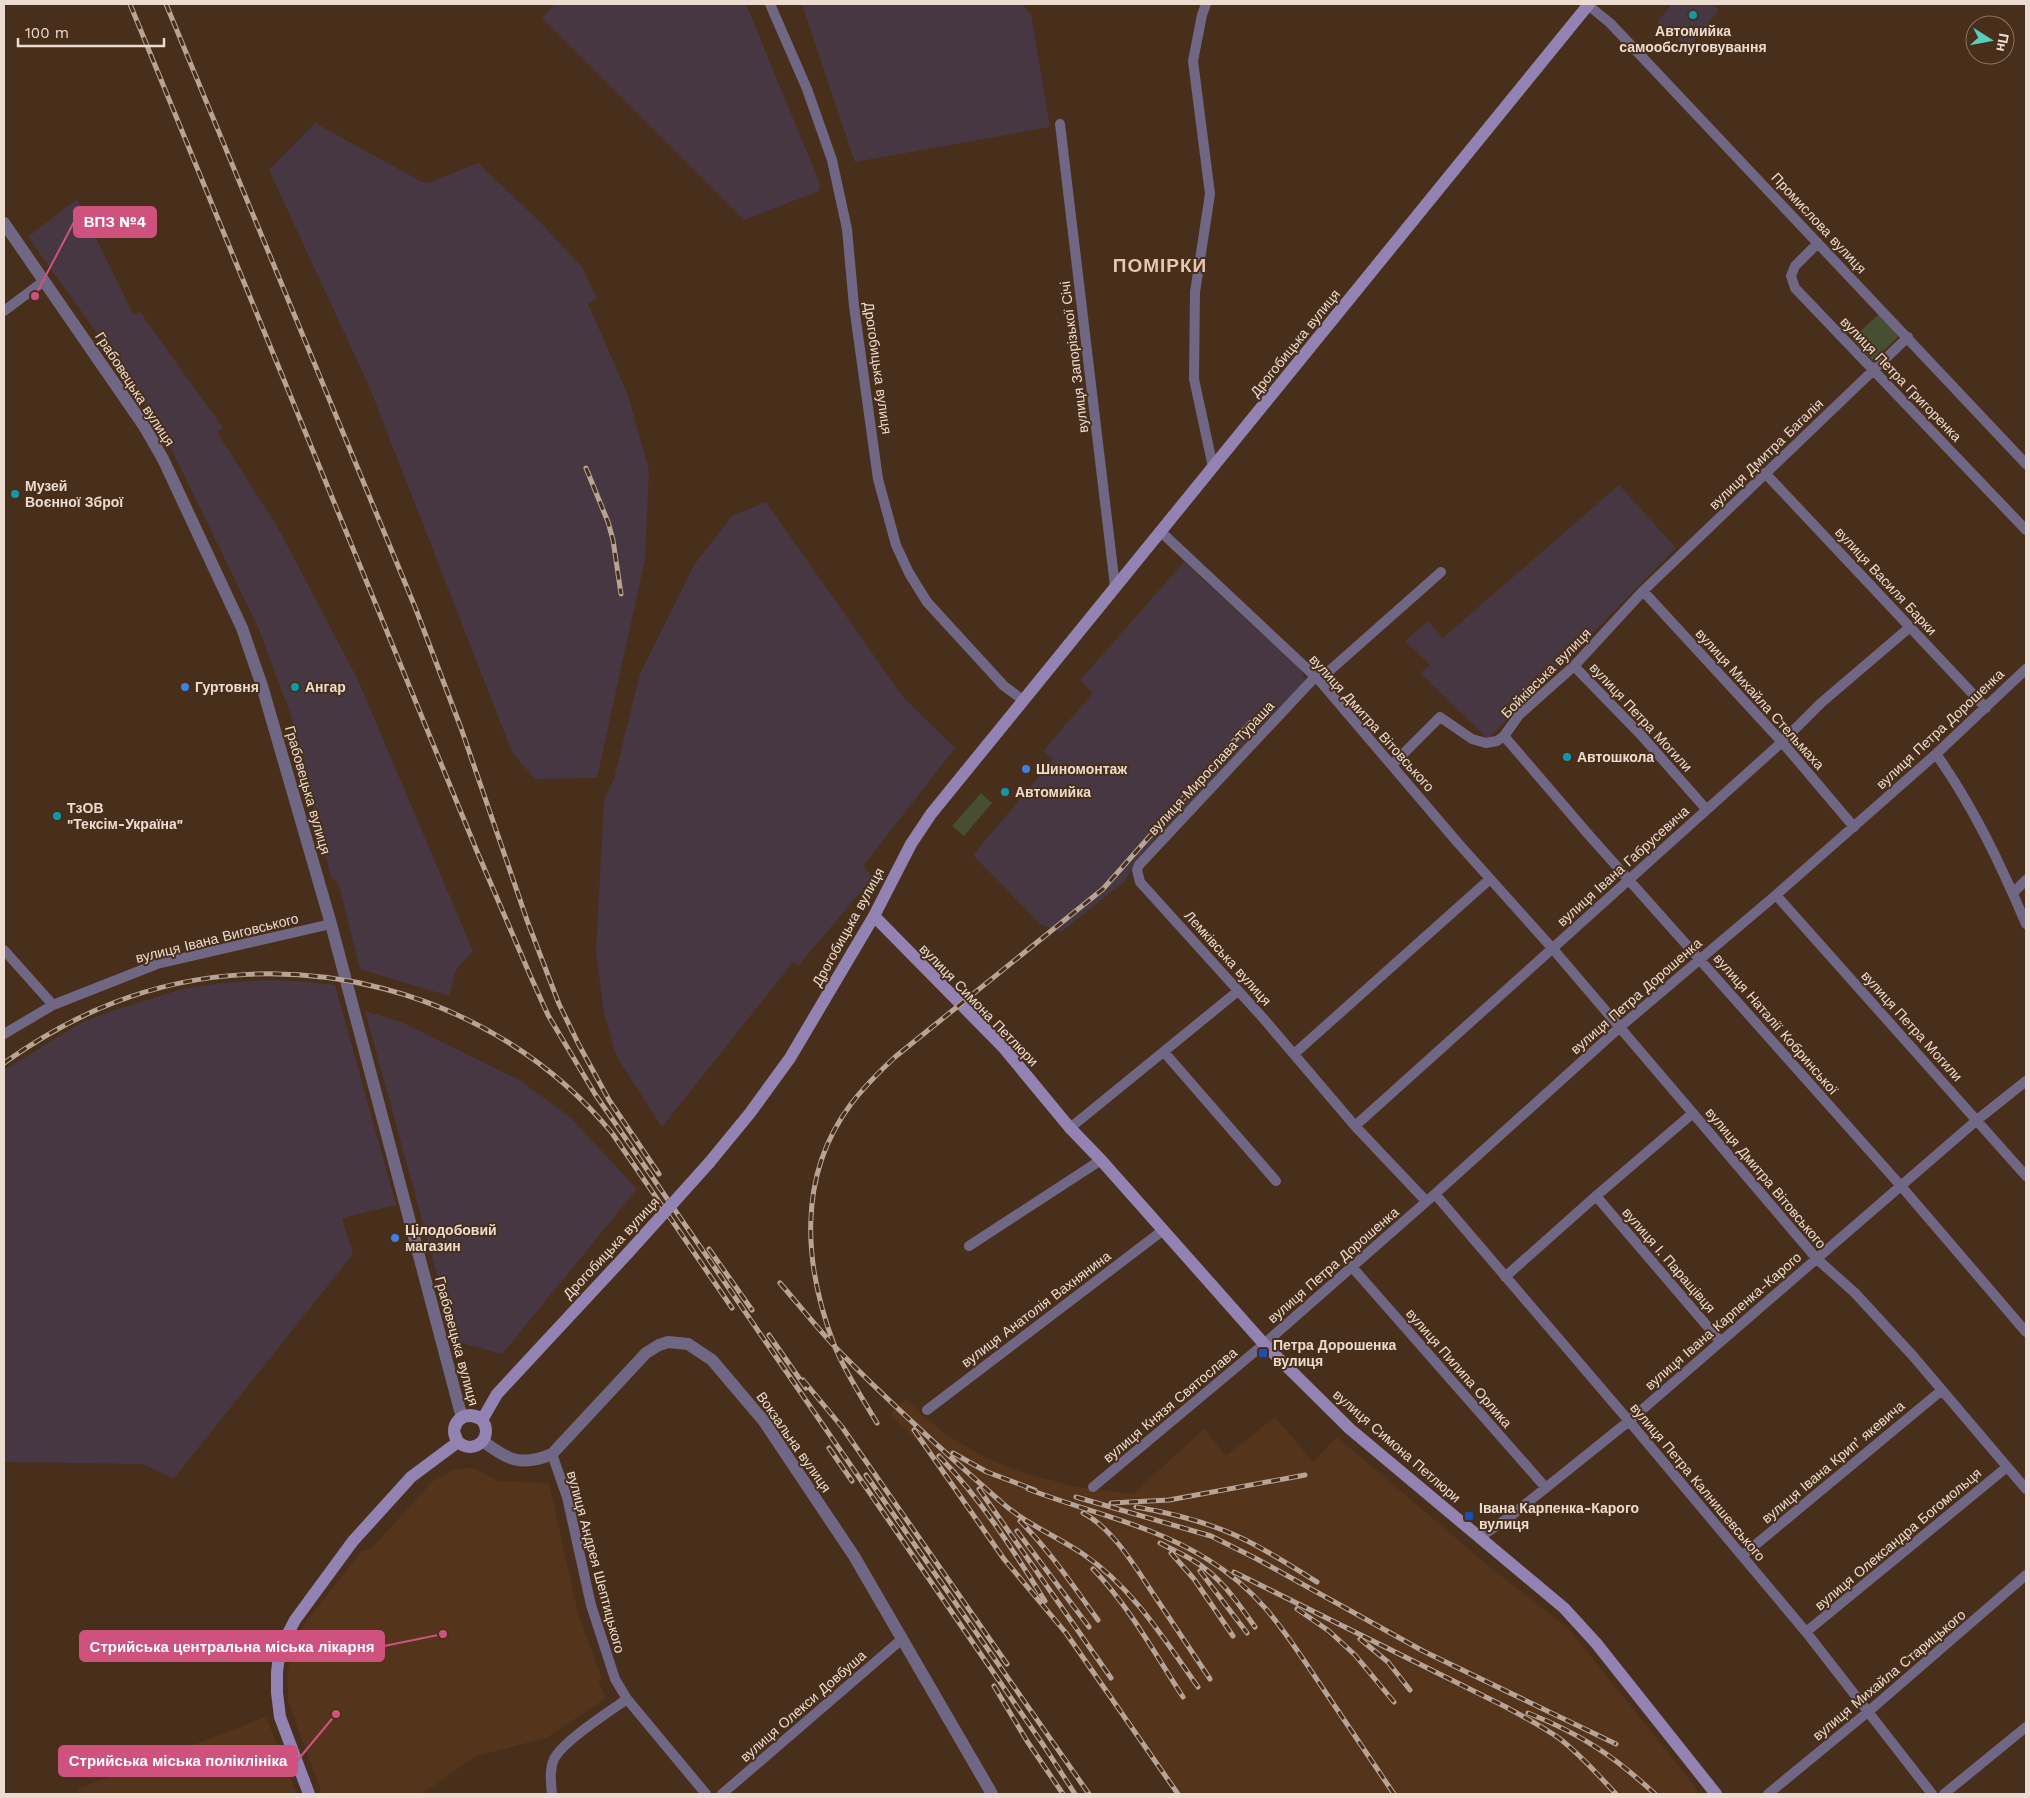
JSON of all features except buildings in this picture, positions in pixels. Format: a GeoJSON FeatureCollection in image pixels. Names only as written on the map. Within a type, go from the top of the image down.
{"type":"FeatureCollection","features":[{"type":"Feature","properties":{"kind":"main road","name":"Дрогобицька вулиця"},"geometry":{"type":"LineString","coordinates":[[482,1420],[497,1394],[709,1163],[771,1086],[790,1058],[874,916],[911,844],[931,814],[1589,5]]}},
{"type":"Feature","properties":{"kind":"main road","name":"вулиця Симона Петлюри"},"geometry":{"type":"LineString","coordinates":[[874,916],[1003,1047],[1070,1128],[1101,1160],[1264,1344],[1350,1429],[1564,1608],[1596,1643],[1716,1794]]}},
{"type":"Feature","properties":{"kind":"main road"},"geometry":{"type":"LineString","coordinates":[[472,1415],[482,1420],[486,1430],[483,1441],[479,1445],[468,1447],[458,1442],[454,1432],[455,1426],[462,1418],[472,1415]]}},
{"type":"Feature","properties":{"kind":"main road"},"geometry":{"type":"LineString","coordinates":[[309,1794],[279,1709],[277,1672],[279,1656],[285,1639],[295,1620],[352,1541],[411,1477],[458,1442]]}},
{"type":"Feature","properties":{"kind":"street","name":"Дрогобицька вулиця"},"geometry":{"type":"LineString","coordinates":[[770,4],[807,89],[832,160],[848,229],[854,306],[878,479],[896,545],[909,574],[927,602],[1004,686],[1023,700]]}},
{"type":"Feature","properties":{"kind":"street"},"geometry":{"type":"LineString","coordinates":[[1206,4],[1193,61],[1210,194],[1195,292],[1194,379],[1213,467]]}},
{"type":"Feature","properties":{"kind":"street","name":"Промислова вулиця"},"geometry":{"type":"LineString","coordinates":[[1589,5],[1610,23],[2026,464]]}},
{"type":"Feature","properties":{"kind":"street","name":"вулиця Запорізької Січі"},"geometry":{"type":"LineString","coordinates":[[1060,124],[1115,586]]}},
{"type":"Feature","properties":{"kind":"street","name":"Грабовецька вулиця"},"geometry":{"type":"LineString","coordinates":[[4,223],[144,426],[163,459],[242,628],[262,686],[331,924],[462,1418]]}},
{"type":"Feature","properties":{"kind":"street","name":"вулиця Петра Григоренка"},"geometry":{"type":"LineString","coordinates":[[1818,243],[1795,266],[1791,276],[1795,288],[2026,530]]}},
{"type":"Feature","properties":{"kind":"street"},"geometry":{"type":"LineString","coordinates":[[4,311],[44,281]]}},
{"type":"Feature","properties":{"kind":"street","name":"вулиця Дмитра Багалія"},"geometry":{"type":"LineString","coordinates":[[1643,591],[1908,337]]}},
{"type":"Feature","properties":{"kind":"street","name":"вулиця Василя Барки"},"geometry":{"type":"LineString","coordinates":[[1765,473],[1986,708]]}},
{"type":"Feature","properties":{"kind":"street","name":"вулиця Дмитра Вітовського"},"geometry":{"type":"LineString","coordinates":[[1160,531],[1317,678],[1490,879],[1553,948],[1817,1259],[1855,1293],[1942,1390],[2026,1489]]}},
{"type":"Feature","properties":{"kind":"street","name":"вулиця Мирослава Тураша"},"geometry":{"type":"LineString","coordinates":[[1140,882],[1137,870],[1139,865],[1317,678],[1441,572]]}},
{"type":"Feature","properties":{"kind":"street","name":"Бойківська вулиця"},"geometry":{"type":"LineString","coordinates":[[1392,765],[1440,717],[1472,739],[1486,743],[1497,741],[1504,736],[1519,715],[1574,666],[1643,591]]}},
{"type":"Feature","properties":{"kind":"street","name":"вулиця Михайла Стельмаха"},"geometry":{"type":"LineString","coordinates":[[1643,591],[1782,742],[1854,827]]}},
{"type":"Feature","properties":{"kind":"street","name":"вулиця Івана Габрусевича"},"geometry":{"type":"LineString","coordinates":[[1355,1126],[1628,878],[1782,742],[1822,703],[1910,627]]}},
{"type":"Feature","properties":{"kind":"street","name":"вулиця Петра Могили"},"geometry":{"type":"LineString","coordinates":[[1574,666],[1641,735],[1706,810]]}},
{"type":"Feature","properties":{"kind":"street","name":"вулиця Петра Дорошенка"},"geometry":{"type":"LineString","coordinates":[[1264,1344],[1620,1027],[1854,827],[1936,754],[2026,669]]}},
{"type":"Feature","properties":{"kind":"street","name":"вулиця Наталії Кобринської"},"geometry":{"type":"LineString","coordinates":[[1504,736],[1901,1186],[2026,1332]]}},
{"type":"Feature","properties":{"kind":"street"},"geometry":{"type":"LineString","coordinates":[[1936,754],[1953,778],[2013,893],[2026,924]]}},
{"type":"Feature","properties":{"kind":"street"},"geometry":{"type":"LineString","coordinates":[[1294,1054],[1490,879]]}},
{"type":"Feature","properties":{"kind":"street"},"geometry":{"type":"LineString","coordinates":[[2013,893],[2026,880]]}},
{"type":"Feature","properties":{"kind":"street","name":"Лемківська вулиця"},"geometry":{"type":"LineString","coordinates":[[1140,882],[1294,1054],[1355,1126],[1426,1201]]}},
{"type":"Feature","properties":{"kind":"street","name":"вулиця Петра Могили"},"geometry":{"type":"LineString","coordinates":[[1776,895],[2026,1176]]}},
{"type":"Feature","properties":{"kind":"street","name":"вулиця Івана Виговського"},"geometry":{"type":"LineString","coordinates":[[4,1034],[53,1005],[156,964],[331,924]]}},
{"type":"Feature","properties":{"kind":"street"},"geometry":{"type":"LineString","coordinates":[[4,950],[53,1005]]}},
{"type":"Feature","properties":{"kind":"street"},"geometry":{"type":"LineString","coordinates":[[1070,1128],[1238,991]]}},
{"type":"Feature","properties":{"kind":"street"},"geometry":{"type":"LineString","coordinates":[[1164,1052],[1276,1181]]}},
{"type":"Feature","properties":{"kind":"street","name":"вулиця Івана Карпенка-Карого"},"geometry":{"type":"LineString","coordinates":[[1479,1538],[1546,1488],[1629,1421],[1977,1120],[2026,1081]]}},
{"type":"Feature","properties":{"kind":"street"},"geometry":{"type":"LineString","coordinates":[[1505,1277],[1693,1113]]}},
{"type":"Feature","properties":{"kind":"street"},"geometry":{"type":"LineString","coordinates":[[969,1246],[1101,1160]]}},
{"type":"Feature","properties":{"kind":"street","name":"вулиця Петра Калнишевського"},"geometry":{"type":"LineString","coordinates":[[1434,1194],[1629,1421],[1806,1632],[1932,1794]]}},
{"type":"Feature","properties":{"kind":"street","name":"вулиця І. Паращівця"},"geometry":{"type":"LineString","coordinates":[[1596,1196],[1720,1341]]}},
{"type":"Feature","properties":{"kind":"street","name":"вулиця Анатолія Вахнянина"},"geometry":{"type":"LineString","coordinates":[[927,1410],[1162,1231]]}},
{"type":"Feature","properties":{"kind":"street","name":"вулиця Пилипа Орлика"},"geometry":{"type":"LineString","coordinates":[[1352,1267],[1546,1488]]}},
{"type":"Feature","properties":{"kind":"street","name":"Вокзальна вулиця"},"geometry":{"type":"LineString","coordinates":[[552,1454],[646,1353],[668,1342],[688,1344],[712,1360],[763,1420],[854,1556],[992,1794]]}},
{"type":"Feature","properties":{"kind":"street","name":"вулиця Князя Святослава"},"geometry":{"type":"LineString","coordinates":[[1094,1487],[1264,1344]]}},
{"type":"Feature","properties":{"kind":"street","name":"вулиця Івана Крипʼякевича"},"geometry":{"type":"LineString","coordinates":[[1742,1556],[1942,1390]]}},
{"type":"Feature","properties":{"kind":"street"},"geometry":{"type":"LineString","coordinates":[[483,1441],[499,1454],[520,1461],[536,1461],[552,1454]]}},
{"type":"Feature","properties":{"kind":"street","name":"вулиця Андрея Шептицького"},"geometry":{"type":"LineString","coordinates":[[552,1454],[567,1498],[591,1605],[615,1679],[627,1699],[706,1794]]}},
{"type":"Feature","properties":{"kind":"street","name":"вулиця Олександра Богомольця"},"geometry":{"type":"LineString","coordinates":[[1806,1632],[2007,1467]]}},
{"type":"Feature","properties":{"kind":"street","name":"вулиця Михайла Старицького"},"geometry":{"type":"LineString","coordinates":[[1768,1794],[1869,1711],[2026,1575]]}},
{"type":"Feature","properties":{"kind":"street","name":"вулиця Олекси Довбуша"},"geometry":{"type":"LineString","coordinates":[[722,1794],[902,1639]]}},
{"type":"Feature","properties":{"kind":"street"},"geometry":{"type":"LineString","coordinates":[[552,1794],[550,1778],[554,1759],[565,1745],[627,1699]]}},
{"type":"Feature","properties":{"kind":"street"},"geometry":{"type":"LineString","coordinates":[[1944,1794],[2026,1727]]}},
{"type":"Feature","properties":{"kind":"shaded area"},"geometry":{"type":"Polygon","coordinates":[[[555,4],[746,4],[820,184],[819,191],[744,220],[542,18],[555,4]]]}},
{"type":"Feature","properties":{"kind":"shaded area"},"geometry":{"type":"Polygon","coordinates":[[[802,4],[1023,4],[1031,15],[1050,127],[855,162],[802,4]]]}},
{"type":"Feature","properties":{"kind":"shaded area"},"geometry":{"type":"Polygon","coordinates":[[[1672,4],[1712,4],[1719,10],[1688,48],[1657,22],[1672,4]]]}},
{"type":"Feature","properties":{"kind":"shaded area"},"geometry":{"type":"Polygon","coordinates":[[[315,123],[422,182],[429,183],[478,163],[540,222],[582,267],[597,299],[588,304],[628,395],[649,471],[645,559],[597,778],[535,779],[512,752],[369,386],[269,170],[315,123]]]}},
{"type":"Feature","properties":{"kind":"shaded area"},"geometry":{"type":"Polygon","coordinates":[[[77,199],[133,314],[140,312],[223,428],[217,432],[278,528],[357,678],[473,951],[456,970],[449,996],[360,969],[339,885],[331,877],[290,713],[258,627],[165,436],[122,368],[28,237],[77,199]]]}},
{"type":"Feature","properties":{"kind":"shaded area"},"geometry":{"type":"Polygon","coordinates":[[[1619,485],[1676,548],[1488,739],[1420,673],[1430,665],[1405,641],[1428,621],[1443,638],[1619,485]]]}},
{"type":"Feature","properties":{"kind":"shaded area"},"geometry":{"type":"Polygon","coordinates":[[[766,502],[903,697],[955,748],[863,866],[873,877],[798,966],[793,962],[662,1127],[617,1057],[604,1014],[596,952],[604,800],[614,779],[640,674],[694,565],[732,516],[766,502]]]}},
{"type":"Feature","properties":{"kind":"shaded area"},"geometry":{"type":"Polygon","coordinates":[[[1184,562],[1303,672],[1304,684],[1136,863],[1125,881],[1061,932],[1040,924],[973,855],[1053,760],[1043,751],[1093,693],[1080,680],[1184,562]]]}},
{"type":"Feature","properties":{"kind":"shaded area"},"geometry":{"type":"Polygon","coordinates":[[[269,980],[335,985],[396,1205],[342,1218],[353,1254],[174,1478],[142,1464],[4,1462],[4,1070],[81,1023],[112,1011],[182,989],[222,983],[269,980]]]}},
{"type":"Feature","properties":{"kind":"shaded area"},"geometry":{"type":"Polygon","coordinates":[[[365,1011],[401,1022],[521,1081],[571,1118],[637,1189],[502,1354],[455,1341],[365,1011]]]}},
{"type":"Feature","properties":{"kind":"shaded area"},"geometry":{"type":"Polygon","coordinates":[[[906,1399],[947,1435],[982,1456],[1023,1473],[1077,1487],[1133,1494],[1204,1429],[1226,1456],[1275,1417],[1313,1462],[1337,1437],[1491,1568],[1568,1628],[1701,1794],[1175,1794],[1057,1627],[1004,1565],[918,1441],[890,1414],[906,1399]]]}},
{"type":"Feature","properties":{"kind":"shaded area"},"geometry":{"type":"Polygon","coordinates":[[[464,1468],[476,1469],[498,1481],[549,1483],[578,1613],[602,1679],[598,1681],[606,1698],[546,1738],[476,1756],[421,1794],[322,1794],[288,1701],[288,1669],[295,1643],[304,1624],[362,1551],[371,1549],[432,1482],[451,1471],[464,1468]]]}},
{"type":"Feature","properties":{"kind":"shaded area"},"geometry":{"type":"Polygon","coordinates":[[[266,1717],[297,1794],[80,1794],[78,1789],[266,1717]]]}},
{"type":"Feature","properties":{"kind":"green space"},"geometry":{"type":"Polygon","coordinates":[[[1879,314],[1899,336],[1873,361],[1852,339],[1879,314]]]}},
{"type":"Feature","properties":{"kind":"green space"},"geometry":{"type":"Polygon","coordinates":[[[981,793],[992,803],[964,836],[952,826],[981,793]]]}},
{"type":"Feature","properties":{"kind":"railway"},"geometry":{"type":"LineString","coordinates":[[130,4],[476,849],[548,1015],[595,1094],[1044,1746],[1075,1794]]}},
{"type":"Feature","properties":{"kind":"railway"},"geometry":{"type":"LineString","coordinates":[[166,4],[415,607],[461,728],[528,923],[559,1004],[609,1100],[659,1174]]}},
{"type":"Feature","properties":{"kind":"railway"},"geometry":{"type":"LineString","coordinates":[[586,468],[608,522],[613,540],[621,594]]}},
{"type":"Feature","properties":{"kind":"railway"},"geometry":{"type":"LineString","coordinates":[[877,1423],[849,1377],[835,1347],[817,1286],[812,1254],[811,1223],[814,1192],[821,1162],[833,1132],[851,1104],[895,1057],[1103,889],[1250,723]]}},
{"type":"Feature","properties":{"kind":"railway"},"geometry":{"type":"LineString","coordinates":[[4,1063],[43,1037],[84,1015],[113,1003],[180,983],[248,974],[316,976],[383,988],[448,1011],[508,1042],[564,1083],[612,1133],[732,1308]]}},
{"type":"Feature","properties":{"kind":"railway"},"geometry":{"type":"LineString","coordinates":[[709,1249],[752,1310]]}},
{"type":"Feature","properties":{"kind":"railway"},"geometry":{"type":"LineString","coordinates":[[780,1283],[837,1349],[979,1483],[1009,1509],[1073,1547],[1117,1582],[1160,1633],[1198,1687]]}},
{"type":"Feature","properties":{"kind":"railway"},"geometry":{"type":"LineString","coordinates":[[769,1335],[806,1388]]}},
{"type":"Feature","properties":{"kind":"railway"},"geometry":{"type":"LineString","coordinates":[[803,1380],[842,1427],[1007,1664]]}},
{"type":"Feature","properties":{"kind":"railway"},"geometry":{"type":"LineString","coordinates":[[914,1430],[1004,1559],[1066,1633],[1178,1794]]}},
{"type":"Feature","properties":{"kind":"railway"},"geometry":{"type":"LineString","coordinates":[[829,1448],[852,1481]]}},
{"type":"Feature","properties":{"kind":"railway"},"geometry":{"type":"LineString","coordinates":[[953,1453],[987,1472],[1035,1490]]}},
{"type":"Feature","properties":{"kind":"railway"},"geometry":{"type":"LineString","coordinates":[[939,1456],[983,1507],[1045,1601]]}},
{"type":"Feature","properties":{"kind":"railway"},"geometry":{"type":"LineString","coordinates":[[866,1475],[1089,1794]]}},
{"type":"Feature","properties":{"kind":"railway"},"geometry":{"type":"LineString","coordinates":[[1111,1503],[1169,1500],[1305,1475]]}},
{"type":"Feature","properties":{"kind":"railway"},"geometry":{"type":"LineString","coordinates":[[979,1489],[1111,1678]]}},
{"type":"Feature","properties":{"kind":"railway"},"geometry":{"type":"LineString","coordinates":[[1028,1489],[1165,1537],[1207,1559],[1244,1586],[1285,1633],[1394,1794]]}},
{"type":"Feature","properties":{"kind":"railway"},"geometry":{"type":"LineString","coordinates":[[1076,1497],[1211,1536],[1257,1559],[1423,1651],[1616,1744]]}},
{"type":"Feature","properties":{"kind":"railway"},"geometry":{"type":"LineString","coordinates":[[1136,1507],[1187,1518],[1225,1531],[1257,1546],[1317,1582]]}},
{"type":"Feature","properties":{"kind":"railway"},"geometry":{"type":"LineString","coordinates":[[1083,1513],[1105,1529],[1124,1551],[1210,1679]]}},
{"type":"Feature","properties":{"kind":"railway"},"geometry":{"type":"LineString","coordinates":[[1020,1521],[1051,1557],[1098,1620]]}},
{"type":"Feature","properties":{"kind":"railway"},"geometry":{"type":"LineString","coordinates":[[1017,1531],[1089,1627]]}},
{"type":"Feature","properties":{"kind":"railway"},"geometry":{"type":"LineString","coordinates":[[1160,1543],[1204,1567],[1228,1591],[1255,1627]]}},
{"type":"Feature","properties":{"kind":"railway"},"geometry":{"type":"LineString","coordinates":[[1171,1553],[1194,1579],[1233,1636]]}},
{"type":"Feature","properties":{"kind":"railway"},"geometry":{"type":"LineString","coordinates":[[1093,1569],[1130,1614],[1183,1697]]}},
{"type":"Feature","properties":{"kind":"railway"},"geometry":{"type":"LineString","coordinates":[[1200,1571],[1247,1633]]}},
{"type":"Feature","properties":{"kind":"railway"},"geometry":{"type":"LineString","coordinates":[[1234,1572],[1533,1722],[1568,1745],[1616,1794]]}},
{"type":"Feature","properties":{"kind":"railway"},"geometry":{"type":"LineString","coordinates":[[1297,1609],[1329,1631],[1355,1655],[1394,1702]]}},
{"type":"Feature","properties":{"kind":"railway"},"geometry":{"type":"LineString","coordinates":[[1360,1639],[1388,1662],[1410,1690]]}},
{"type":"Feature","properties":{"kind":"railway"},"geometry":{"type":"LineString","coordinates":[[994,1686],[1027,1741],[1063,1794]]}},
{"type":"Feature","properties":{"kind":"railway"},"geometry":{"type":"LineString","coordinates":[[1528,1713],[1564,1729],[1596,1747],[1625,1768],[1655,1794]]}},
{"type":"Feature","properties":{"kind":"place","name":"Автомийка самообслуговування"},"geometry":{"type":"Point","coordinates":[1693,15]}},
{"type":"Feature","properties":{"kind":"place","name":"ВПЗ №4"},"geometry":{"type":"Point","coordinates":[35,296]}},
{"type":"Feature","properties":{"kind":"place","name":"Музей Воєнної Зброї"},"geometry":{"type":"Point","coordinates":[15,494]}},
{"type":"Feature","properties":{"kind":"place","name":"Гуртовня"},"geometry":{"type":"Point","coordinates":[185,687]}},
{"type":"Feature","properties":{"kind":"place","name":"Ангар"},"geometry":{"type":"Point","coordinates":[295,687]}},
{"type":"Feature","properties":{"kind":"place","name":"Автошкола"},"geometry":{"type":"Point","coordinates":[1567,757]}},
{"type":"Feature","properties":{"kind":"place","name":"Шиномонтаж"},"geometry":{"type":"Point","coordinates":[1026,769]}},
{"type":"Feature","properties":{"kind":"place","name":"Автомийка"},"geometry":{"type":"Point","coordinates":[1005,792]}},
{"type":"Feature","properties":{"kind":"place","name":"ТзОВ \"Тексім-Україна\""},"geometry":{"type":"Point","coordinates":[57,816]}},
{"type":"Feature","properties":{"kind":"place","name":"Цілодобовий магазин"},"geometry":{"type":"Point","coordinates":[395,1238]}},
{"type":"Feature","properties":{"kind":"place","name":"Петра Дорошенка вулиця"},"geometry":{"type":"Point","coordinates":[1263,1353]}},
{"type":"Feature","properties":{"kind":"place","name":"Івана Карпенка-Карого вулиця"},"geometry":{"type":"Point","coordinates":[1469,1516]}},
{"type":"Feature","properties":{"kind":"place","name":"Стрийська центральна міська лікарня"},"geometry":{"type":"Point","coordinates":[443,1634]}},
{"type":"Feature","properties":{"kind":"place","name":"Стрийська міська поліклініка"},"geometry":{"type":"Point","coordinates":[336,1714]}},
{"type":"Feature","properties":{"kind":"district","name":"ПОМІРКИ"},"geometry":{"type":"Point","coordinates":[1160,265]}}]}
